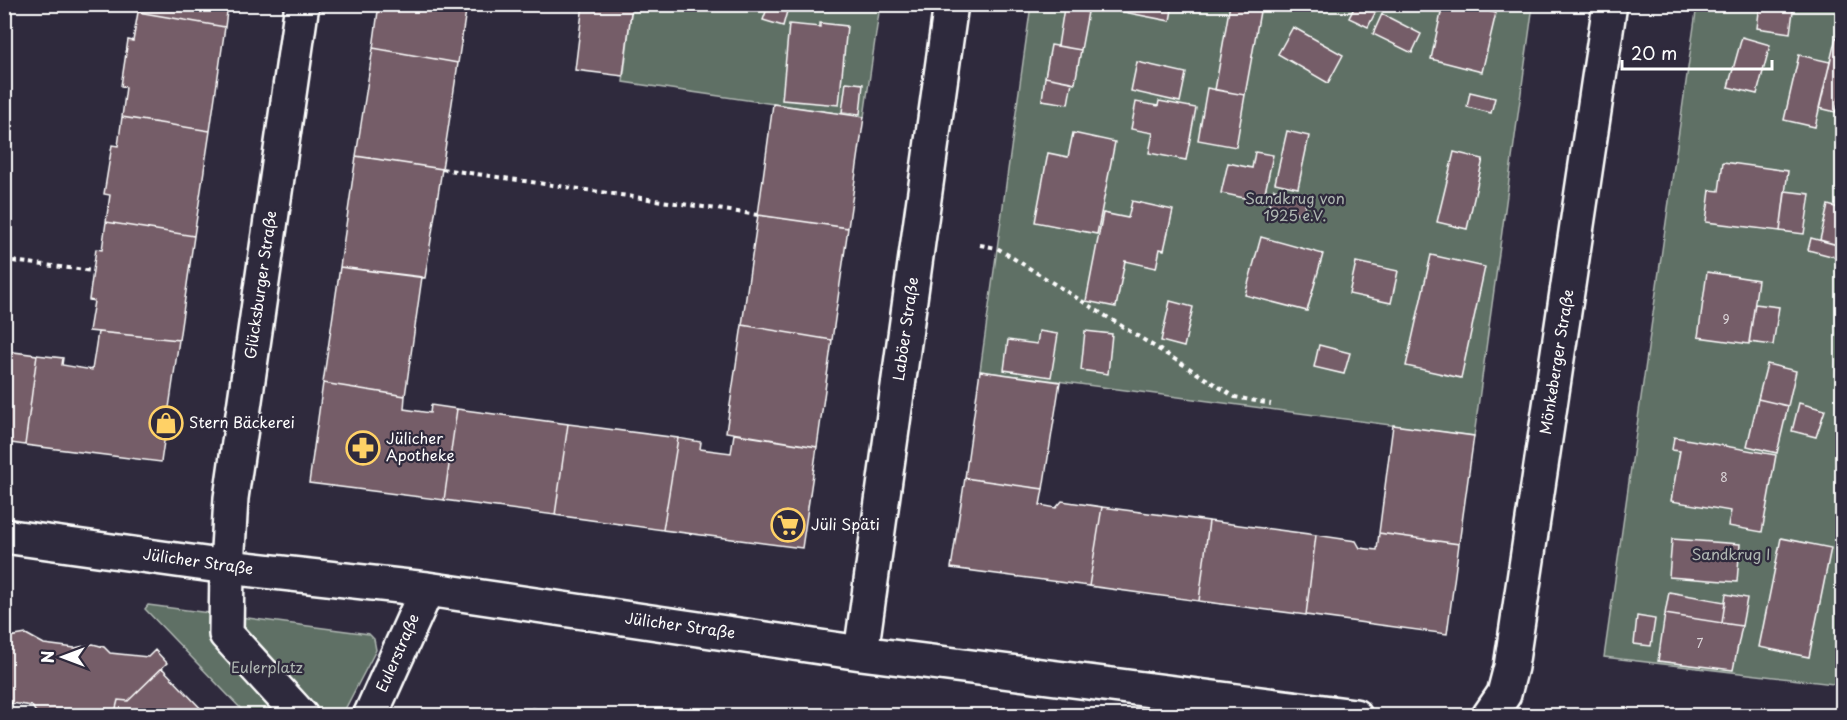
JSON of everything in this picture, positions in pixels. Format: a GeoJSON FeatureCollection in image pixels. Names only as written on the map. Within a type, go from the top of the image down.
{"type":"FeatureCollection","features":[{"type":"Feature","properties":{"kind":"street","name":"Glücksburger Straße"},"geometry":{"type":"LineString","coordinates":[[226,567],[231,498],[302,4]]}},
{"type":"Feature","properties":{"kind":"street","name":"Laböer Straße"},"geometry":{"type":"LineString","coordinates":[[861,653],[951,4]]}},
{"type":"Feature","properties":{"kind":"street","name":"Mönkeberger Straße"},"geometry":{"type":"LineString","coordinates":[[1490,715],[1504,694],[1511,667],[1610,4]]}},
{"type":"Feature","properties":{"kind":"street","name":"Jülicher Straße"},"geometry":{"type":"LineString","coordinates":[[4,536],[226,567],[427,589],[861,653],[1355,716]]}},
{"type":"Feature","properties":{"kind":"street"},"geometry":{"type":"LineString","coordinates":[[226,567],[226,634],[301,716]]}},
{"type":"Feature","properties":{"kind":"street","name":"Eulerstraße"},"geometry":{"type":"LineString","coordinates":[[370,716],[427,589]]}},
{"type":"Feature","properties":{"kind":"path"},"geometry":{"type":"LineString","coordinates":[[442,170],[758,215]]}},
{"type":"Feature","properties":{"kind":"path"},"geometry":{"type":"LineString","coordinates":[[980,245],[997,248],[1236,397],[1271,404]]}},
{"type":"Feature","properties":{"kind":"path"},"geometry":{"type":"LineString","coordinates":[[4,260],[93,271]]}},
{"type":"Feature","properties":{"kind":"green space"},"geometry":{"type":"Polygon","coordinates":[[[632,5],[880,5],[864,117],[623,82],[632,5]]]}},
{"type":"Feature","properties":{"kind":"green space","name":"Sandkrug von 1925 e.V."},"geometry":{"type":"Polygon","coordinates":[[[1031,5],[1533,5],[1474,436],[980,371],[1031,5]]]}},
{"type":"Feature","properties":{"kind":"green space","name":"Sandkrug I"},"geometry":{"type":"Polygon","coordinates":[[[1697,5],[1842,5],[1842,685],[1604,657],[1697,5]]]}},
{"type":"Feature","properties":{"kind":"green space","name":"Eulerplatz"},"geometry":{"type":"Polygon","coordinates":[[[148,605],[369,634],[374,639],[376,650],[342,715],[247,715],[145,609],[148,605]]]}},
{"type":"Feature","properties":{"kind":"building"},"geometry":{"type":"Polygon","coordinates":[[[139,4],[228,4],[225,27],[138,12],[139,4]]]}},
{"type":"Feature","properties":{"kind":"building"},"geometry":{"type":"Polygon","coordinates":[[[379,4],[467,4],[458,63],[373,48],[379,4]]]}},
{"type":"Feature","properties":{"kind":"building"},"geometry":{"type":"Polygon","coordinates":[[[583,4],[632,4],[623,76],[575,70],[583,4]]]}},
{"type":"Feature","properties":{"kind":"building"},"geometry":{"type":"Polygon","coordinates":[[[764,4],[789,4],[783,26],[763,20],[768,6],[764,4]]]}},
{"type":"Feature","properties":{"kind":"building"},"geometry":{"type":"Polygon","coordinates":[[[1098,4],[1173,4],[1170,21],[1098,7],[1098,4]]]}},
{"type":"Feature","properties":{"kind":"building"},"geometry":{"type":"Polygon","coordinates":[[[1230,4],[1261,6],[1245,95],[1215,90],[1230,4]]]}},
{"type":"Feature","properties":{"kind":"building"},"geometry":{"type":"Polygon","coordinates":[[[1356,4],[1363,4],[1376,11],[1368,27],[1349,18],[1356,4]]]}},
{"type":"Feature","properties":{"kind":"building"},"geometry":{"type":"Polygon","coordinates":[[[1443,4],[1458,4],[1496,13],[1482,72],[1431,59],[1443,4]]]}},
{"type":"Feature","properties":{"kind":"building"},"geometry":{"type":"Polygon","coordinates":[[[1760,4],[1794,4],[1790,33],[1757,28],[1760,4]]]}},
{"type":"Feature","properties":{"kind":"building"},"geometry":{"type":"Polygon","coordinates":[[[1064,8],[1088,12],[1081,50],[1058,46],[1064,8]]]}},
{"type":"Feature","properties":{"kind":"building"},"geometry":{"type":"Polygon","coordinates":[[[138,12],[225,27],[210,131],[122,117],[126,87],[121,86],[128,40],[133,41],[138,12]]]}},
{"type":"Feature","properties":{"kind":"building"},"geometry":{"type":"Polygon","coordinates":[[[1382,14],[1421,34],[1412,53],[1373,34],[1382,14]]]}},
{"type":"Feature","properties":{"kind":"building"},"geometry":{"type":"Polygon","coordinates":[[[820,23],[847,26],[839,105],[782,100],[789,24],[820,27],[820,23]]]}},
{"type":"Feature","properties":{"kind":"building"},"geometry":{"type":"Polygon","coordinates":[[[1293,27],[1343,55],[1328,83],[1278,54],[1293,27]]]}},
{"type":"Feature","properties":{"kind":"building"},"geometry":{"type":"Polygon","coordinates":[[[1742,37],[1770,45],[1757,94],[1728,87],[1742,37]]]}},
{"type":"Feature","properties":{"kind":"building"},"geometry":{"type":"Polygon","coordinates":[[[1836,37],[1842,39],[1842,86],[1836,112],[1819,108],[1836,37]]]}},
{"type":"Feature","properties":{"kind":"building"},"geometry":{"type":"Polygon","coordinates":[[[1051,45],[1081,50],[1075,83],[1045,77],[1051,45]]]}},
{"type":"Feature","properties":{"kind":"building"},"geometry":{"type":"Polygon","coordinates":[[[373,48],[458,63],[442,169],[356,156],[373,48]]]}},
{"type":"Feature","properties":{"kind":"building"},"geometry":{"type":"Polygon","coordinates":[[[1799,55],[1830,62],[1815,127],[1784,120],[1799,55]]]}},
{"type":"Feature","properties":{"kind":"building"},"geometry":{"type":"Polygon","coordinates":[[[1137,62],[1186,73],[1180,102],[1131,91],[1137,62]]]}},
{"type":"Feature","properties":{"kind":"building"},"geometry":{"type":"Polygon","coordinates":[[[1045,77],[1072,82],[1068,104],[1042,100],[1045,77]]]}},
{"type":"Feature","properties":{"kind":"building"},"geometry":{"type":"Polygon","coordinates":[[[846,82],[863,84],[860,114],[842,112],[846,82]]]}},
{"type":"Feature","properties":{"kind":"building"},"geometry":{"type":"Polygon","coordinates":[[[1207,88],[1245,95],[1236,147],[1198,140],[1207,88]]]}},
{"type":"Feature","properties":{"kind":"building"},"geometry":{"type":"Polygon","coordinates":[[[1470,92],[1495,98],[1491,113],[1467,107],[1470,92]]]}},
{"type":"Feature","properties":{"kind":"building"},"geometry":{"type":"Polygon","coordinates":[[[1159,101],[1196,108],[1186,160],[1149,153],[1153,133],[1131,129],[1136,102],[1158,106],[1159,101]]]}},
{"type":"Feature","properties":{"kind":"building"},"geometry":{"type":"Polygon","coordinates":[[[773,104],[864,117],[848,228],[758,215],[773,104]]]}},
{"type":"Feature","properties":{"kind":"building"},"geometry":{"type":"Polygon","coordinates":[[[122,117],[210,131],[194,236],[106,222],[110,195],[104,194],[112,145],[118,146],[122,117]]]}},
{"type":"Feature","properties":{"kind":"building"},"geometry":{"type":"Polygon","coordinates":[[[1287,131],[1309,136],[1298,188],[1275,183],[1287,131]]]}},
{"type":"Feature","properties":{"kind":"building"},"geometry":{"type":"Polygon","coordinates":[[[1073,133],[1115,142],[1097,234],[1035,222],[1048,153],[1068,157],[1073,133]]]}},
{"type":"Feature","properties":{"kind":"building"},"geometry":{"type":"Polygon","coordinates":[[[1255,152],[1273,155],[1263,202],[1221,193],[1228,163],[1252,168],[1255,152]]]}},
{"type":"Feature","properties":{"kind":"building"},"geometry":{"type":"Polygon","coordinates":[[[1454,152],[1483,159],[1467,229],[1437,222],[1454,152]]]}},
{"type":"Feature","properties":{"kind":"building"},"geometry":{"type":"Polygon","coordinates":[[[356,156],[442,169],[425,278],[340,267],[356,156]]]}},
{"type":"Feature","properties":{"kind":"building"},"geometry":{"type":"Polygon","coordinates":[[[1723,162],[1788,171],[1780,231],[1706,222],[1710,190],[1719,191],[1723,162]]]}},
{"type":"Feature","properties":{"kind":"building"},"geometry":{"type":"Polygon","coordinates":[[[1274,189],[1307,198],[1303,215],[1269,205],[1274,189]]]}},
{"type":"Feature","properties":{"kind":"building"},"geometry":{"type":"Polygon","coordinates":[[[1785,191],[1810,194],[1804,234],[1780,231],[1785,191]]]}},
{"type":"Feature","properties":{"kind":"building"},"geometry":{"type":"Polygon","coordinates":[[[1132,201],[1173,210],[1164,250],[1160,249],[1156,268],[1125,261],[1116,307],[1086,301],[1103,213],[1128,218],[1132,201]]]}},
{"type":"Feature","properties":{"kind":"building"},"geometry":{"type":"Polygon","coordinates":[[[1828,205],[1842,209],[1841,246],[1820,240],[1828,205]]]}},
{"type":"Feature","properties":{"kind":"building"},"geometry":{"type":"Polygon","coordinates":[[[758,215],[848,228],[832,340],[742,325],[758,215]]]}},
{"type":"Feature","properties":{"kind":"building"},"geometry":{"type":"Polygon","coordinates":[[[106,222],[194,236],[179,340],[89,331],[94,301],[89,300],[96,249],[102,250],[106,222]]]}},
{"type":"Feature","properties":{"kind":"building"},"geometry":{"type":"Polygon","coordinates":[[[1261,237],[1323,254],[1307,311],[1245,295],[1261,237]]]}},
{"type":"Feature","properties":{"kind":"building"},"geometry":{"type":"Polygon","coordinates":[[[1811,238],[1841,246],[1839,258],[1808,250],[1811,238]]]}},
{"type":"Feature","properties":{"kind":"building"},"geometry":{"type":"Polygon","coordinates":[[[1431,255],[1485,267],[1461,378],[1406,366],[1431,255]]]}},
{"type":"Feature","properties":{"kind":"building"},"geometry":{"type":"Polygon","coordinates":[[[1356,262],[1398,271],[1391,303],[1349,294],[1356,262]]]}},
{"type":"Feature","properties":{"kind":"building"},"geometry":{"type":"Polygon","coordinates":[[[340,267],[422,277],[405,396],[323,383],[340,267]]]}},
{"type":"Feature","properties":{"kind":"building"},"geometry":{"type":"Polygon","coordinates":[[[1707,272],[1758,280],[1749,344],[1698,337],[1707,272]]]}},
{"type":"Feature","properties":{"kind":"building"},"geometry":{"type":"Polygon","coordinates":[[[1170,301],[1193,307],[1184,347],[1161,341],[1170,301]]]}},
{"type":"Feature","properties":{"kind":"building"},"geometry":{"type":"Polygon","coordinates":[[[1755,304],[1779,307],[1773,345],[1749,342],[1755,304]]]}},
{"type":"Feature","properties":{"kind":"building"},"geometry":{"type":"Polygon","coordinates":[[[742,325],[832,340],[817,447],[726,432],[742,325]]]}},
{"type":"Feature","properties":{"kind":"building"},"geometry":{"type":"Polygon","coordinates":[[[1039,331],[1058,334],[1051,377],[1004,370],[1008,340],[1037,344],[1039,331]]]}},
{"type":"Feature","properties":{"kind":"building"},"geometry":{"type":"Polygon","coordinates":[[[1085,331],[1112,334],[1108,374],[1081,370],[1085,331]]]}},
{"type":"Feature","properties":{"kind":"building"},"geometry":{"type":"Polygon","coordinates":[[[98,332],[179,340],[161,462],[25,445],[37,355],[63,358],[62,365],[92,370],[98,332]]]}},
{"type":"Feature","properties":{"kind":"building"},"geometry":{"type":"Polygon","coordinates":[[[4,343],[7,343],[6,351],[37,355],[25,445],[4,442],[4,343]]]}},
{"type":"Feature","properties":{"kind":"building"},"geometry":{"type":"Polygon","coordinates":[[[1319,345],[1350,353],[1344,374],[1314,367],[1319,345]]]}},
{"type":"Feature","properties":{"kind":"building"},"geometry":{"type":"Polygon","coordinates":[[[1767,364],[1796,371],[1788,406],[1758,399],[1767,364]]]}},
{"type":"Feature","properties":{"kind":"building"},"geometry":{"type":"Polygon","coordinates":[[[980,371],[1060,382],[1043,489],[965,478],[980,371]]]}},
{"type":"Feature","properties":{"kind":"building"},"geometry":{"type":"Polygon","coordinates":[[[323,383],[405,396],[404,409],[430,413],[431,405],[457,409],[444,500],[309,483],[323,383]]]}},
{"type":"Feature","properties":{"kind":"building"},"geometry":{"type":"Polygon","coordinates":[[[1758,399],[1788,406],[1777,453],[1747,446],[1758,399]]]}},
{"type":"Feature","properties":{"kind":"building"},"geometry":{"type":"Polygon","coordinates":[[[1799,403],[1825,410],[1816,437],[1792,431],[1799,403]]]}},
{"type":"Feature","properties":{"kind":"building"},"geometry":{"type":"Polygon","coordinates":[[[457,409],[568,424],[555,515],[444,500],[457,409]]]}},
{"type":"Feature","properties":{"kind":"building"},"geometry":{"type":"Polygon","coordinates":[[[568,424],[678,438],[663,530],[555,515],[568,424]]]}},
{"type":"Feature","properties":{"kind":"building"},"geometry":{"type":"Polygon","coordinates":[[[1393,425],[1474,436],[1459,544],[1379,533],[1393,425]]]}},
{"type":"Feature","properties":{"kind":"building"},"geometry":{"type":"Polygon","coordinates":[[[734,434],[817,447],[802,548],[663,530],[678,438],[701,442],[700,449],[731,453],[734,434]]]}},
{"type":"Feature","properties":{"kind":"building"},"geometry":{"type":"Polygon","coordinates":[[[1674,437],[1776,455],[1762,532],[1728,526],[1731,511],[1671,501],[1680,451],[1672,450],[1674,437]]]}},
{"type":"Feature","properties":{"kind":"building"},"geometry":{"type":"Polygon","coordinates":[[[965,478],[1043,489],[1040,505],[1056,508],[1062,501],[1102,507],[1089,586],[951,568],[965,478]]]}},
{"type":"Feature","properties":{"kind":"building"},"geometry":{"type":"Polygon","coordinates":[[[1102,507],[1209,521],[1199,601],[1089,586],[1102,507]]]}},
{"type":"Feature","properties":{"kind":"building"},"geometry":{"type":"Polygon","coordinates":[[[1209,521],[1316,535],[1306,615],[1199,601],[1209,521]]]}},
{"type":"Feature","properties":{"kind":"building"},"geometry":{"type":"Polygon","coordinates":[[[1379,533],[1459,544],[1447,634],[1306,615],[1316,535],[1356,541],[1360,548],[1377,550],[1379,533]]]}},
{"type":"Feature","properties":{"kind":"building"},"geometry":{"type":"Polygon","coordinates":[[[1781,538],[1831,548],[1809,657],[1759,647],[1781,538]]]}},
{"type":"Feature","properties":{"kind":"building"},"geometry":{"type":"Polygon","coordinates":[[[1672,539],[1740,544],[1737,582],[1669,577],[1672,539]]]}},
{"type":"Feature","properties":{"kind":"building"},"geometry":{"type":"Polygon","coordinates":[[[1669,592],[1725,602],[1722,623],[1665,614],[1669,592]]]}},
{"type":"Feature","properties":{"kind":"building"},"geometry":{"type":"Polygon","coordinates":[[[1726,594],[1747,598],[1742,626],[1722,623],[1726,594]]]}},
{"type":"Feature","properties":{"kind":"building"},"geometry":{"type":"Polygon","coordinates":[[[1665,614],[1742,626],[1733,670],[1658,661],[1665,614]]]}},
{"type":"Feature","properties":{"kind":"building"},"geometry":{"type":"Polygon","coordinates":[[[1637,616],[1655,619],[1651,646],[1634,644],[1637,616]]]}},
{"type":"Feature","properties":{"kind":"building"},"geometry":{"type":"Polygon","coordinates":[[[26,634],[44,644],[75,648],[93,644],[104,647],[110,653],[148,657],[155,650],[167,663],[128,701],[118,700],[114,716],[72,711],[68,716],[38,716],[32,706],[11,703],[4,716],[4,638],[26,634]]]}},
{"type":"Feature","properties":{"kind":"building"},"geometry":{"type":"Polygon","coordinates":[[[162,668],[208,716],[114,716],[118,700],[128,701],[162,668]]]}},
{"type":"Feature","properties":{"kind":"building"},"geometry":{"type":"Polygon","coordinates":[[[532,708],[584,716],[529,716],[532,708]]]}},
{"type":"Feature","properties":{"kind":"place","name":"Stern Bäckerei"},"geometry":{"type":"Point","coordinates":[166,423]}},
{"type":"Feature","properties":{"kind":"place","name":"Jülicher Apotheke"},"geometry":{"type":"Point","coordinates":[363,448]}},
{"type":"Feature","properties":{"kind":"place","name":"Jüli Späti"},"geometry":{"type":"Point","coordinates":[788,525]}}]}
